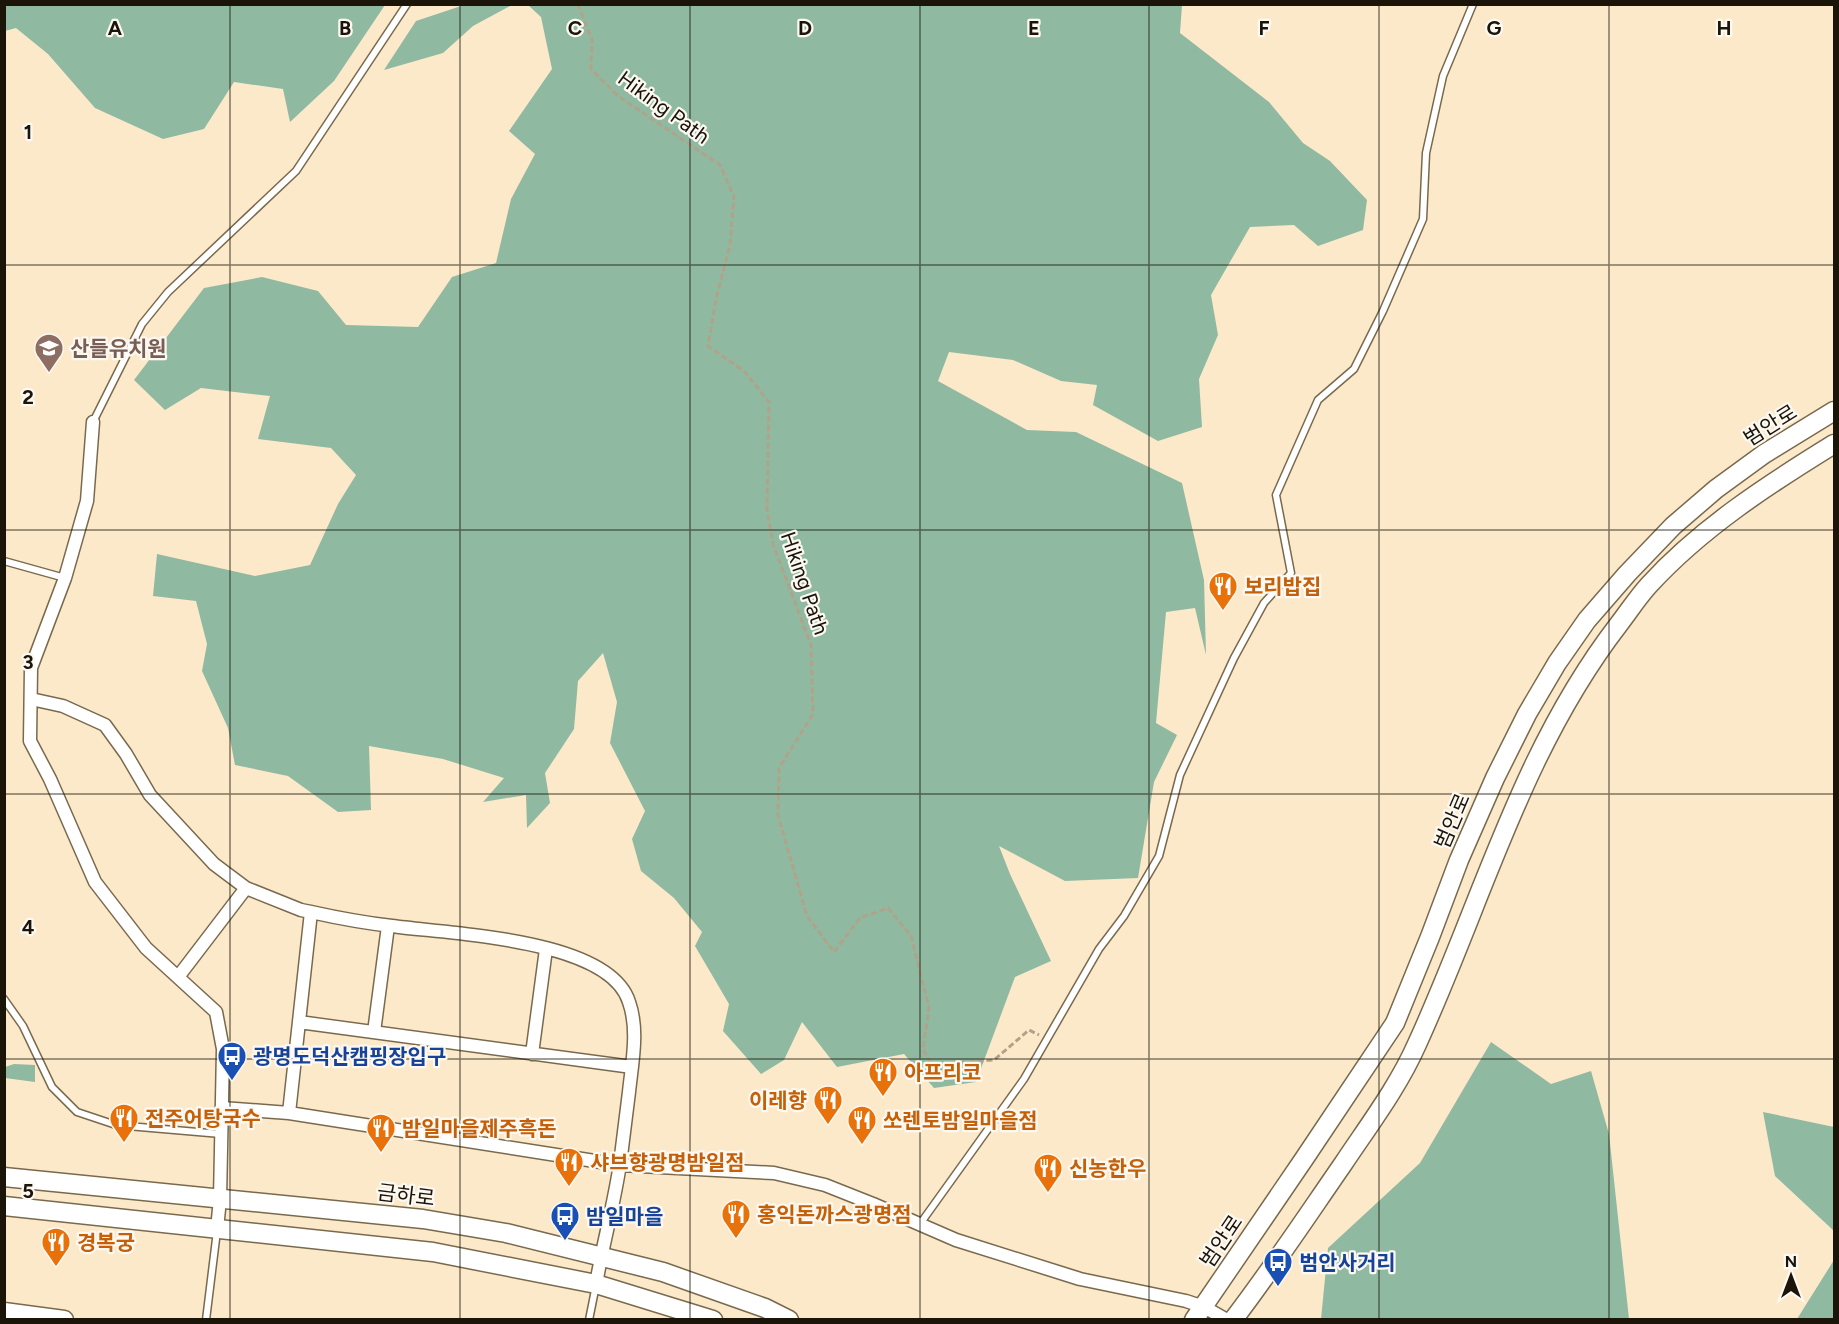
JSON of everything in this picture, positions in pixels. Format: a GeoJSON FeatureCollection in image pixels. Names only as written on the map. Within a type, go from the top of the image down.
{"type":"FeatureCollection","features":[{"type":"Feature","properties":{"kind":"main road","name":"범안로"},"geometry":{"type":"LineString","coordinates":[[1199,1313],[1395,1023],[1459,860],[1495,778],[1527,714],[1563,654],[1607,597],[1673,526],[1716,489],[1755,461],[1834,411]]}},
{"type":"Feature","properties":{"kind":"main road"},"geometry":{"type":"LineString","coordinates":[[1233,1320],[1309,1214],[1397,1084],[1417,1045],[1521,792],[1546,739],[1581,676],[1648,585],[1691,544],[1773,482],[1834,444]]}},
{"type":"Feature","properties":{"kind":"main road","name":"금하로"},"geometry":{"type":"LineString","coordinates":[[4,1177],[423,1219],[506,1233],[663,1272],[765,1308],[789,1320]]}},
{"type":"Feature","properties":{"kind":"main road"},"geometry":{"type":"LineString","coordinates":[[4,1206],[433,1252],[596,1284],[714,1320]]}},
{"type":"Feature","properties":{"kind":"main road"},"geometry":{"type":"LineString","coordinates":[[4,1311],[64,1320]]}},
{"type":"Feature","properties":{"kind":"street"},"geometry":{"type":"LineString","coordinates":[[93,422],[87,501],[65,578],[31,668],[30,741],[50,779],[95,882],[146,948],[216,1012],[223,1049],[220,1199],[217,1229]]}},
{"type":"Feature","properties":{"kind":"street"},"geometry":{"type":"LineString","coordinates":[[31,699],[63,706],[105,725],[126,754],[150,795],[214,864],[246,888],[301,910],[388,926],[464,933],[573,955],[600,968],[618,983],[629,1000],[634,1026],[632,1067],[620,1165],[596,1284]]}},
{"type":"Feature","properties":{"kind":"street"},"geometry":{"type":"LineString","coordinates":[[178,977],[246,888]]}},
{"type":"Feature","properties":{"kind":"street"},"geometry":{"type":"LineString","coordinates":[[289,1113],[312,912]]}},
{"type":"Feature","properties":{"kind":"street"},"geometry":{"type":"LineString","coordinates":[[374,1032],[388,926]]}},
{"type":"Feature","properties":{"kind":"street"},"geometry":{"type":"LineString","coordinates":[[532,1054],[546,949]]}},
{"type":"Feature","properties":{"kind":"street"},"geometry":{"type":"LineString","coordinates":[[299,1022],[632,1067]]}},
{"type":"Feature","properties":{"kind":"street"},"geometry":{"type":"LineString","coordinates":[[222,1108],[289,1113],[620,1165],[774,1173],[825,1185],[956,1240],[1080,1279],[1186,1301],[1199,1313],[1227,1320]]}},
{"type":"Feature","properties":{"kind":"lane"},"geometry":{"type":"LineString","coordinates":[[93,422],[142,324],[168,292],[296,171],[406,4]]}},
{"type":"Feature","properties":{"kind":"lane"},"geometry":{"type":"LineString","coordinates":[[920,1224],[1024,1079],[1098,949],[1124,916],[1159,856],[1180,775],[1219,690],[1264,603],[1291,573],[1276,495],[1318,400],[1354,369],[1383,311],[1423,219],[1426,153],[1443,76],[1473,4]]}},
{"type":"Feature","properties":{"kind":"lane"},"geometry":{"type":"LineString","coordinates":[[4,561],[65,578]]}},
{"type":"Feature","properties":{"kind":"lane"},"geometry":{"type":"LineString","coordinates":[[4,999],[23,1026],[52,1087],[77,1112],[116,1125],[222,1134]]}},
{"type":"Feature","properties":{"kind":"lane"},"geometry":{"type":"LineString","coordinates":[[206,1320],[217,1229]]}},
{"type":"Feature","properties":{"kind":"lane"},"geometry":{"type":"LineString","coordinates":[[589,1320],[596,1284]]}},
{"type":"Feature","properties":{"kind":"path","name":"Hiking Path"},"geometry":{"type":"LineString","coordinates":[[578,4],[592,40],[591,69],[618,96],[720,165],[734,197],[730,245],[716,300],[708,346],[744,371],[769,402],[767,509],[773,544],[811,645],[813,714],[779,768],[778,815],[807,916],[834,952],[860,918],[888,908],[911,936],[928,1008],[923,1049],[932,1065],[994,1060],[1029,1030],[1047,1039]]}},
{"type":"Feature","properties":{"kind":"green space"},"geometry":{"type":"Polygon","coordinates":[[[5,4],[385,5],[334,81],[290,122],[283,89],[234,82],[204,129],[163,139],[95,108],[48,54],[16,28],[5,31],[5,4]]]}},
{"type":"Feature","properties":{"kind":"green space"},"geometry":{"type":"Polygon","coordinates":[[[467,4],[512,5],[473,26],[443,53],[384,70],[416,21],[467,4]]]}},
{"type":"Feature","properties":{"kind":"green space"},"geometry":{"type":"Polygon","coordinates":[[[528,5],[1182,5],[1180,33],[1269,102],[1303,143],[1330,161],[1367,200],[1363,230],[1318,246],[1294,225],[1250,227],[1211,295],[1218,335],[1199,379],[1202,427],[1158,441],[1093,405],[1097,385],[1061,381],[1013,360],[949,352],[938,381],[1027,430],[1076,432],[1182,483],[1204,580],[1206,655],[1195,608],[1166,612],[1156,723],[1177,735],[1154,782],[1138,878],[1065,881],[999,846],[1051,961],[1015,977],[976,1082],[934,1088],[904,1054],[837,1067],[802,1022],[784,1060],[761,1074],[723,1031],[729,1004],[695,946],[702,932],[674,898],[641,871],[632,839],[645,811],[610,743],[617,702],[603,653],[578,681],[574,729],[545,773],[550,803],[527,828],[526,795],[483,802],[504,778],[443,759],[369,746],[371,810],[338,812],[288,776],[235,765],[228,728],[202,671],[207,644],[196,601],[153,596],[157,554],[255,576],[310,565],[338,504],[356,475],[331,448],[258,439],[270,396],[201,388],[165,410],[134,380],[204,288],[262,277],[318,291],[346,325],[418,327],[452,277],[496,263],[511,199],[535,154],[509,131],[552,69],[541,17],[528,5]]]}},
{"type":"Feature","properties":{"kind":"green space"},"geometry":{"type":"Polygon","coordinates":[[[1491,1042],[1551,1084],[1591,1071],[1609,1134],[1629,1319],[1321,1319],[1328,1248],[1420,1163],[1491,1042]]]}},
{"type":"Feature","properties":{"kind":"green space"},"geometry":{"type":"Polygon","coordinates":[[[14,1064],[35,1065],[35,1082],[5,1078],[5,1067],[14,1064]]]}},
{"type":"Feature","properties":{"kind":"green space"},"geometry":{"type":"Polygon","coordinates":[[[1763,1112],[1834,1127],[1834,1231],[1775,1176],[1763,1112]]]}},
{"type":"Feature","properties":{"kind":"green space"},"geometry":{"type":"Polygon","coordinates":[[[1834,1260],[1834,1319],[1797,1319],[1834,1260]]]}},
{"type":"Feature","properties":{"kind":"place","name":"산들유치원"},"geometry":{"type":"Point","coordinates":[49,374]}},
{"type":"Feature","properties":{"kind":"place","name":"보리밥집"},"geometry":{"type":"Point","coordinates":[1223,612]}},
{"type":"Feature","properties":{"kind":"place","name":"광명도덕산캠핑장입구"},"geometry":{"type":"Point","coordinates":[232,1082]}},
{"type":"Feature","properties":{"kind":"place","name":"아프리코"},"geometry":{"type":"Point","coordinates":[883,1098]}},
{"type":"Feature","properties":{"kind":"place","name":"이레향"},"geometry":{"type":"Point","coordinates":[828,1126]}},
{"type":"Feature","properties":{"kind":"place","name":"전주어탕국수"},"geometry":{"type":"Point","coordinates":[124,1144]}},
{"type":"Feature","properties":{"kind":"place","name":"쏘렌토밤일마을점"},"geometry":{"type":"Point","coordinates":[862,1146]}},
{"type":"Feature","properties":{"kind":"place","name":"밤일마을제주흑돈"},"geometry":{"type":"Point","coordinates":[381,1154]}},
{"type":"Feature","properties":{"kind":"place","name":"샤브향광명밤일점"},"geometry":{"type":"Point","coordinates":[569,1188]}},
{"type":"Feature","properties":{"kind":"place","name":"신농한우"},"geometry":{"type":"Point","coordinates":[1048,1194]}},
{"type":"Feature","properties":{"kind":"place","name":"홍익돈까스광명점"},"geometry":{"type":"Point","coordinates":[736,1240]}},
{"type":"Feature","properties":{"kind":"place","name":"밤일마을"},"geometry":{"type":"Point","coordinates":[565,1242]}},
{"type":"Feature","properties":{"kind":"place","name":"경복궁"},"geometry":{"type":"Point","coordinates":[56,1268]}},
{"type":"Feature","properties":{"kind":"place","name":"범안사거리"},"geometry":{"type":"Point","coordinates":[1278,1288]}}]}
